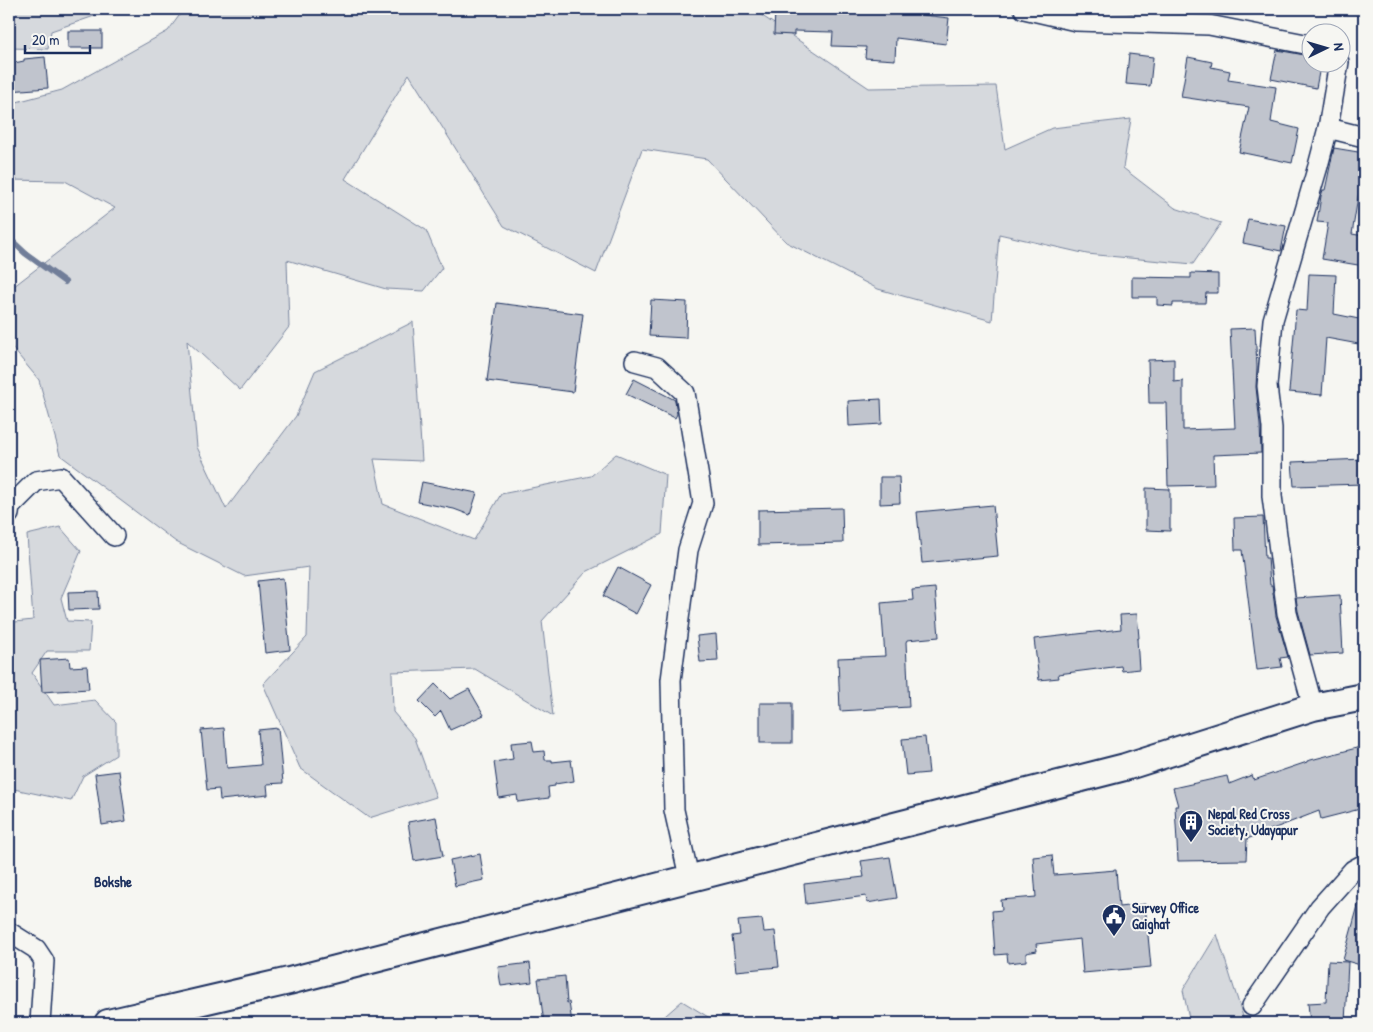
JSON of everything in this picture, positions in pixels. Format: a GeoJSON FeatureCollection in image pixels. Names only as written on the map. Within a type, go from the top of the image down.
{"type":"FeatureCollection","features":[{"type":"Feature","properties":{"kind":"main road"},"geometry":{"type":"LineString","coordinates":[[108,1023],[298,978],[1125,767],[1313,707],[1364,697]]}},
{"type":"Feature","properties":{"kind":"street"},"geometry":{"type":"LineString","coordinates":[[1024,9],[1076,21],[1209,25],[1300,43]]}},
{"type":"Feature","properties":{"kind":"street"},"geometry":{"type":"LineString","coordinates":[[1313,707],[1287,612],[1272,496],[1272,428],[1267,386],[1273,320],[1328,128],[1337,72]]}},
{"type":"Feature","properties":{"kind":"street"},"geometry":{"type":"LineString","coordinates":[[1328,128],[1364,137]]}},
{"type":"Feature","properties":{"kind":"street"},"geometry":{"type":"LineString","coordinates":[[635,361],[657,367],[685,393],[703,503],[688,550],[671,680],[674,810],[689,878]]}},
{"type":"Feature","properties":{"kind":"street"},"geometry":{"type":"LineString","coordinates":[[9,514],[10,507],[36,481],[61,477],[114,536]]}},
{"type":"Feature","properties":{"kind":"street"},"geometry":{"type":"LineString","coordinates":[[1252,1006],[1320,907],[1353,870],[1364,864]]}},
{"type":"Feature","properties":{"kind":"street"},"geometry":{"type":"LineString","coordinates":[[9,932],[36,949],[44,961],[40,1023]]}},
{"type":"Feature","properties":{"kind":"shaded area"},"geometry":{"type":"Polygon","coordinates":[[[9,9],[107,9],[106,12],[51,31],[48,49],[9,48],[9,9]]]}},
{"type":"Feature","properties":{"kind":"shaded area"},"geometry":{"type":"Polygon","coordinates":[[[184,9],[752,9],[869,88],[996,86],[1005,149],[1052,128],[1131,119],[1123,168],[1175,208],[1221,223],[1193,264],[1087,254],[999,234],[992,321],[878,289],[786,242],[707,159],[642,149],[596,273],[504,226],[409,74],[345,179],[426,230],[442,268],[424,291],[386,289],[287,260],[289,327],[240,390],[187,341],[197,447],[226,509],[296,416],[315,371],[413,322],[422,461],[374,459],[383,504],[474,540],[501,494],[591,476],[616,454],[666,475],[662,534],[586,572],[542,621],[553,716],[475,669],[392,672],[393,712],[415,738],[436,797],[369,818],[300,768],[263,684],[307,637],[309,567],[244,576],[176,542],[60,455],[39,380],[9,344],[9,290],[115,208],[65,181],[9,180],[9,104],[62,90],[168,31],[184,9]]]}},
{"type":"Feature","properties":{"kind":"shaded area"},"geometry":{"type":"Polygon","coordinates":[[[60,527],[81,551],[61,598],[67,621],[91,622],[89,651],[47,651],[32,673],[54,705],[95,700],[116,722],[116,755],[83,776],[71,801],[9,788],[9,633],[15,622],[33,620],[27,535],[60,527]]]}},
{"type":"Feature","properties":{"kind":"shaded area"},"geometry":{"type":"Polygon","coordinates":[[[1217,934],[1245,1023],[1190,1023],[1183,990],[1217,934]]]}},
{"type":"Feature","properties":{"kind":"shaded area"},"geometry":{"type":"Polygon","coordinates":[[[682,1001],[718,1023],[657,1023],[682,1001]]]}},
{"type":"Feature","properties":{"kind":"building"},"geometry":{"type":"Polygon","coordinates":[[[775,9],[898,9],[898,12],[949,18],[946,44],[896,38],[895,60],[865,58],[866,47],[832,46],[833,32],[794,31],[794,35],[774,34],[775,9]]]}},
{"type":"Feature","properties":{"kind":"building"},"geometry":{"type":"Polygon","coordinates":[[[68,31],[102,31],[102,48],[68,48],[68,31]]]}},
{"type":"Feature","properties":{"kind":"building"},"geometry":{"type":"Polygon","coordinates":[[[1277,50],[1300,54],[1300,72],[1319,72],[1316,88],[1271,79],[1277,50]]]}},
{"type":"Feature","properties":{"kind":"building"},"geometry":{"type":"Polygon","coordinates":[[[1129,54],[1153,57],[1150,86],[1126,84],[1129,54]]]}},
{"type":"Feature","properties":{"kind":"building"},"geometry":{"type":"Polygon","coordinates":[[[45,57],[48,88],[9,91],[9,64],[24,61],[24,59],[45,57]]]}},
{"type":"Feature","properties":{"kind":"building"},"geometry":{"type":"Polygon","coordinates":[[[1188,57],[1212,62],[1211,67],[1230,71],[1228,80],[1276,87],[1271,122],[1299,129],[1292,163],[1239,152],[1249,107],[1181,97],[1188,57]]]}},
{"type":"Feature","properties":{"kind":"building"},"geometry":{"type":"Polygon","coordinates":[[[1334,148],[1364,153],[1364,192],[1359,191],[1352,234],[1364,236],[1364,266],[1322,259],[1328,223],[1317,222],[1321,196],[1323,190],[1325,190],[1334,148]]]}},
{"type":"Feature","properties":{"kind":"building"},"geometry":{"type":"Polygon","coordinates":[[[1248,219],[1286,226],[1281,251],[1243,243],[1248,219]]]}},
{"type":"Feature","properties":{"kind":"building"},"geometry":{"type":"Polygon","coordinates":[[[1191,273],[1218,274],[1218,293],[1206,293],[1205,303],[1173,303],[1173,306],[1157,305],[1157,297],[1132,297],[1132,277],[1191,278],[1191,273]]]}},
{"type":"Feature","properties":{"kind":"building"},"geometry":{"type":"Polygon","coordinates":[[[1309,274],[1336,275],[1334,314],[1364,320],[1364,345],[1326,338],[1322,395],[1289,392],[1296,310],[1307,311],[1309,274]]]}},
{"type":"Feature","properties":{"kind":"building"},"geometry":{"type":"Polygon","coordinates":[[[651,300],[687,302],[686,338],[649,336],[651,300]]]}},
{"type":"Feature","properties":{"kind":"building"},"geometry":{"type":"Polygon","coordinates":[[[497,303],[583,314],[573,392],[487,381],[497,303]]]}},
{"type":"Feature","properties":{"kind":"building"},"geometry":{"type":"Polygon","coordinates":[[[1255,328],[1256,387],[1261,453],[1213,455],[1214,485],[1168,486],[1166,403],[1149,403],[1148,360],[1174,359],[1174,382],[1183,381],[1183,430],[1235,428],[1230,329],[1255,328]]]}},
{"type":"Feature","properties":{"kind":"building"},"geometry":{"type":"Polygon","coordinates":[[[634,379],[675,400],[677,414],[675,418],[626,394],[634,379]]]}},
{"type":"Feature","properties":{"kind":"building"},"geometry":{"type":"Polygon","coordinates":[[[881,399],[882,424],[849,426],[848,401],[881,399]]]}},
{"type":"Feature","properties":{"kind":"building"},"geometry":{"type":"Polygon","coordinates":[[[1364,459],[1364,484],[1294,486],[1292,462],[1364,459]]]}},
{"type":"Feature","properties":{"kind":"building"},"geometry":{"type":"Polygon","coordinates":[[[880,477],[899,477],[900,503],[880,504],[880,477]]]}},
{"type":"Feature","properties":{"kind":"building"},"geometry":{"type":"Polygon","coordinates":[[[422,482],[477,493],[470,515],[454,509],[418,502],[422,482]]]}},
{"type":"Feature","properties":{"kind":"building"},"geometry":{"type":"Polygon","coordinates":[[[1146,488],[1170,489],[1170,531],[1146,530],[1146,488]]]}},
{"type":"Feature","properties":{"kind":"building"},"geometry":{"type":"Polygon","coordinates":[[[993,505],[998,556],[922,563],[917,512],[993,505]]]}},
{"type":"Feature","properties":{"kind":"building"},"geometry":{"type":"Polygon","coordinates":[[[842,508],[843,543],[758,545],[758,510],[842,508]]]}},
{"type":"Feature","properties":{"kind":"building"},"geometry":{"type":"Polygon","coordinates":[[[1263,517],[1265,558],[1268,558],[1270,585],[1272,585],[1276,616],[1288,657],[1280,658],[1282,667],[1257,670],[1242,550],[1235,550],[1234,518],[1263,517]]]}},
{"type":"Feature","properties":{"kind":"building"},"geometry":{"type":"Polygon","coordinates":[[[618,567],[651,585],[636,614],[603,596],[618,567]]]}},
{"type":"Feature","properties":{"kind":"building"},"geometry":{"type":"Polygon","coordinates":[[[283,578],[290,650],[265,653],[258,581],[283,578]]]}},
{"type":"Feature","properties":{"kind":"building"},"geometry":{"type":"Polygon","coordinates":[[[935,588],[939,637],[907,640],[906,642],[909,707],[840,711],[838,658],[885,656],[881,603],[913,600],[912,590],[935,588]]]}},
{"type":"Feature","properties":{"kind":"building"},"geometry":{"type":"Polygon","coordinates":[[[98,591],[99,609],[69,610],[68,592],[98,591]]]}},
{"type":"Feature","properties":{"kind":"building"},"geometry":{"type":"Polygon","coordinates":[[[1340,595],[1343,653],[1310,655],[1296,598],[1340,595]]]}},
{"type":"Feature","properties":{"kind":"building"},"geometry":{"type":"Polygon","coordinates":[[[1137,614],[1139,669],[1122,671],[1121,666],[1058,674],[1059,678],[1039,680],[1034,639],[1121,629],[1120,615],[1137,614]]]}},
{"type":"Feature","properties":{"kind":"building"},"geometry":{"type":"Polygon","coordinates":[[[716,634],[718,661],[700,662],[697,636],[716,634]]]}},
{"type":"Feature","properties":{"kind":"building"},"geometry":{"type":"Polygon","coordinates":[[[69,658],[70,667],[87,666],[89,689],[42,692],[40,660],[69,658]]]}},
{"type":"Feature","properties":{"kind":"building"},"geometry":{"type":"Polygon","coordinates":[[[435,684],[450,699],[469,689],[484,715],[450,730],[441,711],[435,717],[419,701],[435,684]]]}},
{"type":"Feature","properties":{"kind":"building"},"geometry":{"type":"Polygon","coordinates":[[[760,703],[792,703],[792,743],[760,743],[760,703]]]}},
{"type":"Feature","properties":{"kind":"building"},"geometry":{"type":"Polygon","coordinates":[[[224,728],[227,768],[261,765],[258,730],[278,728],[283,783],[267,784],[268,795],[220,800],[219,789],[207,790],[201,730],[224,728]]]}},
{"type":"Feature","properties":{"kind":"building"},"geometry":{"type":"Polygon","coordinates":[[[925,737],[929,773],[906,775],[902,739],[925,737]]]}},
{"type":"Feature","properties":{"kind":"building"},"geometry":{"type":"Polygon","coordinates":[[[532,741],[534,752],[544,751],[545,760],[552,760],[552,762],[571,760],[574,781],[548,787],[549,798],[518,802],[517,795],[499,798],[494,762],[513,759],[511,743],[532,741]]]}},
{"type":"Feature","properties":{"kind":"building"},"geometry":{"type":"Polygon","coordinates":[[[1364,746],[1364,808],[1321,819],[1319,811],[1247,839],[1246,860],[1178,861],[1175,806],[1178,806],[1173,788],[1227,776],[1229,784],[1252,775],[1254,780],[1307,761],[1364,746]]]}},
{"type":"Feature","properties":{"kind":"building"},"geometry":{"type":"Polygon","coordinates":[[[119,771],[126,821],[102,825],[95,774],[119,771]]]}},
{"type":"Feature","properties":{"kind":"building"},"geometry":{"type":"Polygon","coordinates":[[[436,817],[443,856],[414,861],[408,822],[436,817]]]}},
{"type":"Feature","properties":{"kind":"building"},"geometry":{"type":"Polygon","coordinates":[[[480,854],[484,880],[455,886],[450,860],[480,854]]]}},
{"type":"Feature","properties":{"kind":"building"},"geometry":{"type":"Polygon","coordinates":[[[1052,855],[1054,875],[1116,870],[1119,907],[1145,904],[1151,967],[1083,973],[1080,939],[1036,944],[1037,951],[1026,953],[1026,961],[1008,963],[1007,954],[995,955],[992,911],[1002,910],[1001,900],[1036,897],[1033,857],[1052,855]]]}},
{"type":"Feature","properties":{"kind":"building"},"geometry":{"type":"Polygon","coordinates":[[[890,857],[897,898],[867,903],[866,896],[806,904],[804,884],[864,877],[861,861],[890,857]]]}},
{"type":"Feature","properties":{"kind":"building"},"geometry":{"type":"Polygon","coordinates":[[[1359,902],[1364,903],[1364,966],[1343,960],[1359,902]]]}},
{"type":"Feature","properties":{"kind":"building"},"geometry":{"type":"Polygon","coordinates":[[[762,919],[764,932],[775,931],[779,967],[736,971],[732,936],[740,935],[738,921],[762,919]]]}},
{"type":"Feature","properties":{"kind":"building"},"geometry":{"type":"Polygon","coordinates":[[[1328,961],[1348,962],[1345,1023],[1310,1023],[1308,1003],[1326,1002],[1328,961]]]}},
{"type":"Feature","properties":{"kind":"building"},"geometry":{"type":"Polygon","coordinates":[[[530,963],[532,982],[501,986],[498,967],[530,963]]]}},
{"type":"Feature","properties":{"kind":"building"},"geometry":{"type":"Polygon","coordinates":[[[565,976],[567,1003],[569,1002],[572,1023],[544,1023],[538,979],[565,976]]]}},
{"type":"Feature","properties":{"kind":"waterway"},"geometry":{"type":"LineString","coordinates":[[9,238],[25,253],[65,282]]}},
{"type":"Feature","properties":{"kind":"place","name":"Nepal Red Cross Society, Udayapur"},"geometry":{"type":"Point","coordinates":[1191,843]}},
{"type":"Feature","properties":{"kind":"place","name":"Survey Office Gaighat"},"geometry":{"type":"Point","coordinates":[1114,937]}},
{"type":"Feature","properties":{"kind":"district","name":"Bokshe"},"geometry":{"type":"Point","coordinates":[113,882]}}]}
